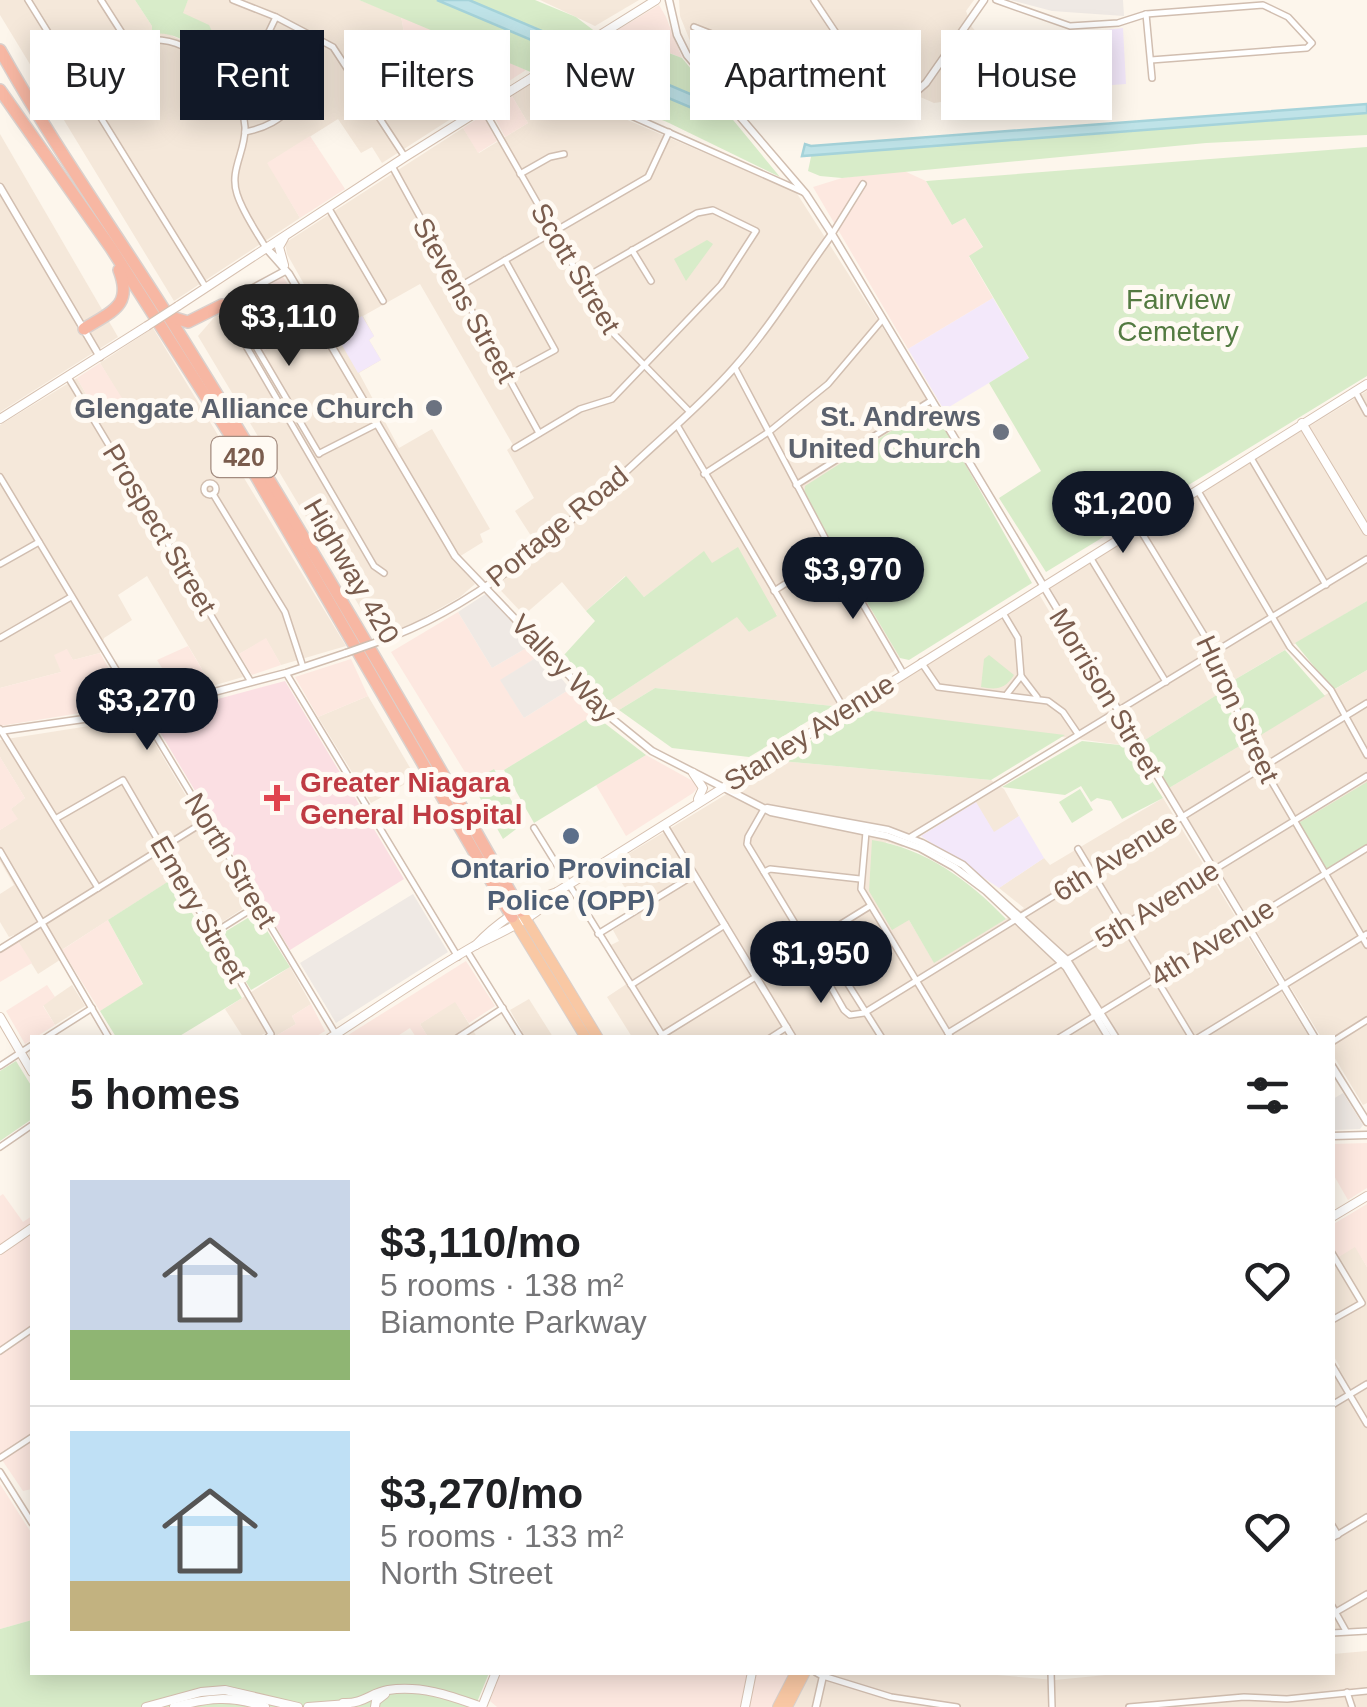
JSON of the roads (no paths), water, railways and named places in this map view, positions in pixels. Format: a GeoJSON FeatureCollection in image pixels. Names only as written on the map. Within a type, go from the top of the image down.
{"type":"FeatureCollection","features":[{"type":"Feature","properties":{"kind":"highway","name":"Highway 420"},"geometry":{"type":"LineString","coordinates":[[0,50],[519,918]]}},
{"type":"Feature","properties":{"kind":"highway"},"geometry":{"type":"LineString","coordinates":[[0,58],[43,127]]}},
{"type":"Feature","properties":{"kind":"highway"},"geometry":{"type":"LineString","coordinates":[[0,81],[47,157]]}},
{"type":"Feature","properties":{"kind":"highway","name":"Highway 420"},"geometry":{"type":"LineString","coordinates":[[0,90],[197,362],[328,577],[519,918]]}},
{"type":"Feature","properties":{"kind":"highway"},"geometry":{"type":"LineString","coordinates":[[84,329],[122,303],[126,293],[111,248]]}},
{"type":"Feature","properties":{"kind":"highway"},"geometry":{"type":"LineString","coordinates":[[110,312],[134,304],[188,322],[225,303]]}},
{"type":"Feature","properties":{"kind":"highway"},"geometry":{"type":"LineString","coordinates":[[197,362],[188,338],[190,328],[200,318]]}},
{"type":"Feature","properties":{"kind":"highway","name":"420"},"geometry":{"type":"LineString","coordinates":[[519,918],[590,1035]]}},
{"type":"Feature","properties":{"kind":"highway"},"geometry":{"type":"LineString","coordinates":[[778,1707],[794,1675]]}},
{"type":"Feature","properties":{"kind":"highway"},"geometry":{"type":"LineString","coordinates":[[786,1707],[803,1675]]}},
{"type":"Feature","properties":{"kind":"main road"},"geometry":{"type":"LineString","coordinates":[[607,30],[656,0]]}},
{"type":"Feature","properties":{"kind":"main road"},"geometry":{"type":"LineString","coordinates":[[0,419],[464,120]]}},
{"type":"Feature","properties":{"kind":"main road"},"geometry":{"type":"LineString","coordinates":[[285,268],[279,246],[291,232]]}},
{"type":"Feature","properties":{"kind":"main road","name":"Stanley Avenue"},"geometry":{"type":"LineString","coordinates":[[337,1035],[519,918],[545,896],[1367,384]]}},
{"type":"Feature","properties":{"kind":"main road"},"geometry":{"type":"LineString","coordinates":[[1302,424],[1367,531]]}},
{"type":"Feature","properties":{"kind":"main road"},"geometry":{"type":"LineString","coordinates":[[692,806],[703,792],[693,773]]}},
{"type":"Feature","properties":{"kind":"main road"},"geometry":{"type":"LineString","coordinates":[[0,1017],[30,1068]]}},
{"type":"Feature","properties":{"kind":"main road"},"geometry":{"type":"LineString","coordinates":[[1335,1215],[1367,1196]]}},
{"type":"Feature","properties":{"kind":"main road"},"geometry":{"type":"LineString","coordinates":[[0,1250],[30,1229]]}},
{"type":"Feature","properties":{"kind":"main road"},"geometry":{"type":"LineString","coordinates":[[308,1707],[362,1702],[379,1693],[398,1690],[441,1693],[482,1707],[495,1675]]}},
{"type":"Feature","properties":{"kind":"main road"},"geometry":{"type":"LineString","coordinates":[[746,1707],[751,1675]]}},
{"type":"Feature","properties":{"kind":"main road"},"geometry":{"type":"LineString","coordinates":[[146,1707],[196,1693],[225,1690],[298,1707]]}},
{"type":"Feature","properties":{"kind":"main road"},"geometry":{"type":"LineString","coordinates":[[375,1707],[378,1698],[398,1690]]}},
{"type":"Feature","properties":{"kind":"main road"},"geometry":{"type":"LineString","coordinates":[[174,1707],[217,1698],[239,1699],[264,1707]]}},
{"type":"Feature","properties":{"kind":"main road"},"geometry":{"type":"LineString","coordinates":[[343,1703],[362,1707]]}},
{"type":"Feature","properties":{"kind":"street"},"geometry":{"type":"LineString","coordinates":[[28,0],[47,30]]}},
{"type":"Feature","properties":{"kind":"street"},"geometry":{"type":"LineString","coordinates":[[101,0],[120,30]]}},
{"type":"Feature","properties":{"kind":"street"},"geometry":{"type":"LineString","coordinates":[[234,0],[333,47],[344,64]]}},
{"type":"Feature","properties":{"kind":"street","name":"Morrison Street"},"geometry":{"type":"LineString","coordinates":[[669,0],[682,46],[690,56]]}},
{"type":"Feature","properties":{"kind":"street"},"geometry":{"type":"LineString","coordinates":[[814,0],[833,30]]}},
{"type":"Feature","properties":{"kind":"street"},"geometry":{"type":"LineString","coordinates":[[921,88],[984,0]]}},
{"type":"Feature","properties":{"kind":"street"},"geometry":{"type":"LineString","coordinates":[[996,0],[1070,26],[1118,23],[1146,14],[1263,5],[1288,17],[1312,43],[1306,48],[1150,60]]}},
{"type":"Feature","properties":{"kind":"street"},"geometry":{"type":"LineString","coordinates":[[1146,14],[1152,78]]}},
{"type":"Feature","properties":{"kind":"street"},"geometry":{"type":"LineString","coordinates":[[270,30],[276,17]]}},
{"type":"Feature","properties":{"kind":"street"},"geometry":{"type":"LineString","coordinates":[[694,27],[702,30]]}},
{"type":"Feature","properties":{"kind":"street","name":"Valley Way"},"geometry":{"type":"LineString","coordinates":[[160,42],[209,62],[240,104],[245,132],[236,168],[236,192],[266,248],[285,268]]}},
{"type":"Feature","properties":{"kind":"street"},"geometry":{"type":"LineString","coordinates":[[102,120],[206,288]]}},
{"type":"Feature","properties":{"kind":"street"},"geometry":{"type":"LineString","coordinates":[[245,132],[278,120]]}},
{"type":"Feature","properties":{"kind":"street"},"geometry":{"type":"LineString","coordinates":[[381,120],[404,157]]}},
{"type":"Feature","properties":{"kind":"street","name":"Scott Street"},"geometry":{"type":"LineString","coordinates":[[490,120],[610,330],[690,412]]}},
{"type":"Feature","properties":{"kind":"street"},"geometry":{"type":"LineString","coordinates":[[641,120],[806,194]]}},
{"type":"Feature","properties":{"kind":"street","name":"Morrison Street"},"geometry":{"type":"LineString","coordinates":[[742,120],[806,194],[832,234],[1313,1035]]}},
{"type":"Feature","properties":{"kind":"street"},"geometry":{"type":"LineString","coordinates":[[457,288],[648,177],[669,132]]}},
{"type":"Feature","properties":{"kind":"street"},"geometry":{"type":"LineString","coordinates":[[520,174],[550,157],[564,154]]}},
{"type":"Feature","properties":{"kind":"street","name":"Stevens Street"},"geometry":{"type":"LineString","coordinates":[[392,166],[539,432]]}},
{"type":"Feature","properties":{"kind":"street","name":"Portage Road"},"geometry":{"type":"LineString","coordinates":[[0,730],[142,710],[286,673],[428,622],[486,586],[554,535],[734,368],[832,234],[863,184]]}},
{"type":"Feature","properties":{"kind":"street"},"geometry":{"type":"LineString","coordinates":[[0,188],[3,201],[100,357]]}},
{"type":"Feature","properties":{"kind":"street"},"geometry":{"type":"LineString","coordinates":[[328,207],[383,302]]}},
{"type":"Feature","properties":{"kind":"street"},"geometry":{"type":"LineString","coordinates":[[516,448],[580,409],[612,399],[720,284],[755,230],[713,210],[697,213],[581,280]]}},
{"type":"Feature","properties":{"kind":"street","name":"Valley Way"},"geometry":{"type":"LineString","coordinates":[[266,248],[285,268],[455,556],[604,712],[652,751],[765,808],[908,840],[962,866],[1064,962],[1110,1035]]}},
{"type":"Feature","properties":{"kind":"street"},"geometry":{"type":"LineString","coordinates":[[632,250],[650,282]]}},
{"type":"Feature","properties":{"kind":"street"},"geometry":{"type":"LineString","coordinates":[[264,282],[272,274],[274,260]]}},
{"type":"Feature","properties":{"kind":"street"},"geometry":{"type":"LineString","coordinates":[[506,260],[555,350],[507,376]]}},
{"type":"Feature","properties":{"kind":"street"},"geometry":{"type":"LineString","coordinates":[[285,268],[225,303],[316,455],[317,470],[374,566],[384,574]]}},
{"type":"Feature","properties":{"kind":"street"},"geometry":{"type":"LineString","coordinates":[[704,474],[770,430],[828,384],[883,319]]}},
{"type":"Feature","properties":{"kind":"street"},"geometry":{"type":"LineString","coordinates":[[734,368],[833,553],[903,673]]}},
{"type":"Feature","properties":{"kind":"street","name":"Prospect Street"},"geometry":{"type":"LineString","coordinates":[[68,377],[251,682]]}},
{"type":"Feature","properties":{"kind":"street"},"geometry":{"type":"LineString","coordinates":[[1354,392],[1367,413]]}},
{"type":"Feature","properties":{"kind":"street"},"geometry":{"type":"LineString","coordinates":[[796,485],[932,400]]}},
{"type":"Feature","properties":{"kind":"street"},"geometry":{"type":"LineString","coordinates":[[316,455],[377,424]]}},
{"type":"Feature","properties":{"kind":"street"},"geometry":{"type":"LineString","coordinates":[[676,425],[845,710]]}},
{"type":"Feature","properties":{"kind":"street"},"geometry":{"type":"LineString","coordinates":[[1250,456],[1326,584]]}},
{"type":"Feature","properties":{"kind":"street","name":"North Street"},"geometry":{"type":"LineString","coordinates":[[0,477],[334,1035]]}},
{"type":"Feature","properties":{"kind":"street"},"geometry":{"type":"LineString","coordinates":[[1196,489],[1290,647],[1331,690],[1367,754]]}},
{"type":"Feature","properties":{"kind":"street"},"geometry":{"type":"LineString","coordinates":[[0,494],[8,490]]}},
{"type":"Feature","properties":{"kind":"street"},"geometry":{"type":"LineString","coordinates":[[213,494],[285,612],[303,667]]}},
{"type":"Feature","properties":{"kind":"street","name":"Huron Street"},"geometry":{"type":"LineString","coordinates":[[1137,525],[1215,652],[1252,748],[1324,874],[1365,935],[1367,945]]}},
{"type":"Feature","properties":{"kind":"street"},"geometry":{"type":"LineString","coordinates":[[0,564],[39,542]]}},
{"type":"Feature","properties":{"kind":"street"},"geometry":{"type":"LineString","coordinates":[[774,591],[833,553]]}},
{"type":"Feature","properties":{"kind":"street"},"geometry":{"type":"LineString","coordinates":[[1089,556],[1166,682]]}},
{"type":"Feature","properties":{"kind":"street"},"geometry":{"type":"LineString","coordinates":[[908,840],[1367,559]]}},
{"type":"Feature","properties":{"kind":"street"},"geometry":{"type":"LineString","coordinates":[[0,638],[71,598]]}},
{"type":"Feature","properties":{"kind":"street"},"geometry":{"type":"LineString","coordinates":[[1001,611],[1018,638],[1021,676],[1037,698]]}},
{"type":"Feature","properties":{"kind":"street"},"geometry":{"type":"LineString","coordinates":[[921,662],[938,686],[1037,698],[1056,706],[1078,734]]}},
{"type":"Feature","properties":{"kind":"street"},"geometry":{"type":"LineString","coordinates":[[286,673],[458,957]]}},
{"type":"Feature","properties":{"kind":"street"},"geometry":{"type":"LineString","coordinates":[[1006,695],[1021,676]]}},
{"type":"Feature","properties":{"kind":"street","name":"6th Avenue"},"geometry":{"type":"LineString","coordinates":[[864,1012],[1367,703]]}},
{"type":"Feature","properties":{"kind":"street"},"geometry":{"type":"LineString","coordinates":[[0,730],[98,888]]}},
{"type":"Feature","properties":{"kind":"street","name":"5th Avenue"},"geometry":{"type":"LineString","coordinates":[[950,1035],[1123,924],[1367,776]]}},
{"type":"Feature","properties":{"kind":"street","name":"Emery Street"},"geometry":{"type":"LineString","coordinates":[[57,818],[123,780],[270,1035]]}},
{"type":"Feature","properties":{"kind":"street"},"geometry":{"type":"LineString","coordinates":[[765,808],[748,837],[750,849],[808,944]]}},
{"type":"Feature","properties":{"kind":"street"},"geometry":{"type":"LineString","coordinates":[[0,949],[207,820]]}},
{"type":"Feature","properties":{"kind":"street"},"geometry":{"type":"LineString","coordinates":[[663,824],[791,1035]]}},
{"type":"Feature","properties":{"kind":"street"},"geometry":{"type":"LineString","coordinates":[[534,828],[662,1035]]}},
{"type":"Feature","properties":{"kind":"street"},"geometry":{"type":"LineString","coordinates":[[866,828],[861,889],[950,1035]]}},
{"type":"Feature","properties":{"kind":"street","name":"4th Avenue"},"geometry":{"type":"LineString","coordinates":[[1063,1035],[1367,848]]}},
{"type":"Feature","properties":{"kind":"street"},"geometry":{"type":"LineString","coordinates":[[1078,849],[1193,1035]]}},
{"type":"Feature","properties":{"kind":"street"},"geometry":{"type":"LineString","coordinates":[[0,850],[108,1035]]}},
{"type":"Feature","properties":{"kind":"street"},"geometry":{"type":"LineString","coordinates":[[764,872],[770,869],[860,879]]}},
{"type":"Feature","properties":{"kind":"street"},"geometry":{"type":"LineString","coordinates":[[598,934],[695,874]]}},
{"type":"Feature","properties":{"kind":"street"},"geometry":{"type":"LineString","coordinates":[[212,934],[258,905]]}},
{"type":"Feature","properties":{"kind":"street"},"geometry":{"type":"LineString","coordinates":[[665,1035],[870,906]]}},
{"type":"Feature","properties":{"kind":"street"},"geometry":{"type":"LineString","coordinates":[[631,985],[726,924]]}},
{"type":"Feature","properties":{"kind":"street"},"geometry":{"type":"LineString","coordinates":[[1200,1035],[1365,935]]}},
{"type":"Feature","properties":{"kind":"street"},"geometry":{"type":"LineString","coordinates":[[819,938],[880,1035]]}},
{"type":"Feature","properties":{"kind":"street"},"geometry":{"type":"LineString","coordinates":[[472,948],[519,1035]]}},
{"type":"Feature","properties":{"kind":"street"},"geometry":{"type":"LineString","coordinates":[[838,970],[828,982],[844,1010],[850,1015],[864,1012]]}},
{"type":"Feature","properties":{"kind":"street"},"geometry":{"type":"LineString","coordinates":[[49,1035],[92,1008]]}},
{"type":"Feature","properties":{"kind":"street"},"geometry":{"type":"LineString","coordinates":[[461,1035],[503,1008]]}},
{"type":"Feature","properties":{"kind":"street"},"geometry":{"type":"LineString","coordinates":[[1335,1040],[1367,1020]]}},
{"type":"Feature","properties":{"kind":"street"},"geometry":{"type":"LineString","coordinates":[[775,1035],[787,1027]]}},
{"type":"Feature","properties":{"kind":"street"},"geometry":{"type":"LineString","coordinates":[[0,1066],[30,1046]]}},
{"type":"Feature","properties":{"kind":"street"},"geometry":{"type":"LineString","coordinates":[[1335,1070],[1364,1110],[1367,1122]]}},
{"type":"Feature","properties":{"kind":"street"},"geometry":{"type":"LineString","coordinates":[[0,1146],[30,1126]]}},
{"type":"Feature","properties":{"kind":"street"},"geometry":{"type":"LineString","coordinates":[[1335,1136],[1367,1135]]}},
{"type":"Feature","properties":{"kind":"street"},"geometry":{"type":"LineString","coordinates":[[1335,1258],[1362,1302],[1335,1318]]}},
{"type":"Feature","properties":{"kind":"street"},"geometry":{"type":"LineString","coordinates":[[0,1351],[30,1330]]}},
{"type":"Feature","properties":{"kind":"street"},"geometry":{"type":"LineString","coordinates":[[1335,1371],[1367,1424]]}},
{"type":"Feature","properties":{"kind":"street"},"geometry":{"type":"LineString","coordinates":[[1335,1402],[1367,1384]]}},
{"type":"Feature","properties":{"kind":"street"},"geometry":{"type":"LineString","coordinates":[[0,1458],[30,1438]]}},
{"type":"Feature","properties":{"kind":"street"},"geometry":{"type":"LineString","coordinates":[[0,1472],[30,1519]]}},
{"type":"Feature","properties":{"kind":"street"},"geometry":{"type":"LineString","coordinates":[[1335,1536],[1367,1517]]}},
{"type":"Feature","properties":{"kind":"street"},"geometry":{"type":"LineString","coordinates":[[1335,1609],[1367,1594]]}},
{"type":"Feature","properties":{"kind":"street"},"geometry":{"type":"LineString","coordinates":[[1335,1611],[1346,1632]]}},
{"type":"Feature","properties":{"kind":"street"},"geometry":{"type":"LineString","coordinates":[[1335,1633],[1367,1631]]}},
{"type":"Feature","properties":{"kind":"street"},"geometry":{"type":"LineString","coordinates":[[816,1707],[819,1675]]}},
{"type":"Feature","properties":{"kind":"street"},"geometry":{"type":"LineString","coordinates":[[822,1675],[891,1696],[958,1707]]}},
{"type":"Feature","properties":{"kind":"street"},"geometry":{"type":"LineString","coordinates":[[1051,1675],[1052,1707]]}},
{"type":"Feature","properties":{"kind":"street"},"geometry":{"type":"LineString","coordinates":[[1129,1707],[1244,1696],[1287,1699],[1367,1691]]}},
{"type":"Feature","properties":{"kind":"street"},"geometry":{"type":"LineString","coordinates":[[1347,1692],[1352,1707]]}},
{"type":"Feature","properties":{"kind":"street"},"geometry":{"type":"LineString","coordinates":[[889,1707],[891,1696]]}},
{"type":"Feature","properties":{"kind":"street"},"geometry":{"type":"LineString","coordinates":[[1256,1698],[1260,1707]]}},
{"type":"Feature","properties":{"kind":"water"},"geometry":{"type":"Polygon","coordinates":[[[437,0],[469,0],[540,30],[530,30],[530,39],[437,0]]]}},
{"type":"Feature","properties":{"kind":"water"},"geometry":{"type":"Polygon","coordinates":[[[670,85],[690,94],[690,107],[670,99],[670,85]]]}},
{"type":"Feature","properties":{"kind":"water"},"geometry":{"type":"Polygon","coordinates":[[[1367,104],[1367,113],[802,156],[805,144],[1367,104]]]}},
{"type":"Feature","properties":{"kind":"place","name":"Glengate Alliance Church"},"geometry":{"type":"Point","coordinates":[434,408]}},
{"type":"Feature","properties":{"kind":"place","name":"St. Andrews United Church"},"geometry":{"type":"Point","coordinates":[1001,432]}},
{"type":"Feature","properties":{"kind":"place","name":"Greater Niagara General Hospital"},"geometry":{"type":"Point","coordinates":[277,798]}},
{"type":"Feature","properties":{"kind":"place","name":"Ontario Provincial Police (OPP)"},"geometry":{"type":"Point","coordinates":[571,836]}},
{"type":"Feature","properties":{"kind":"park label","name":"Fairview Cemetery"},"geometry":{"type":"Point","coordinates":[1178,315]}}]}
